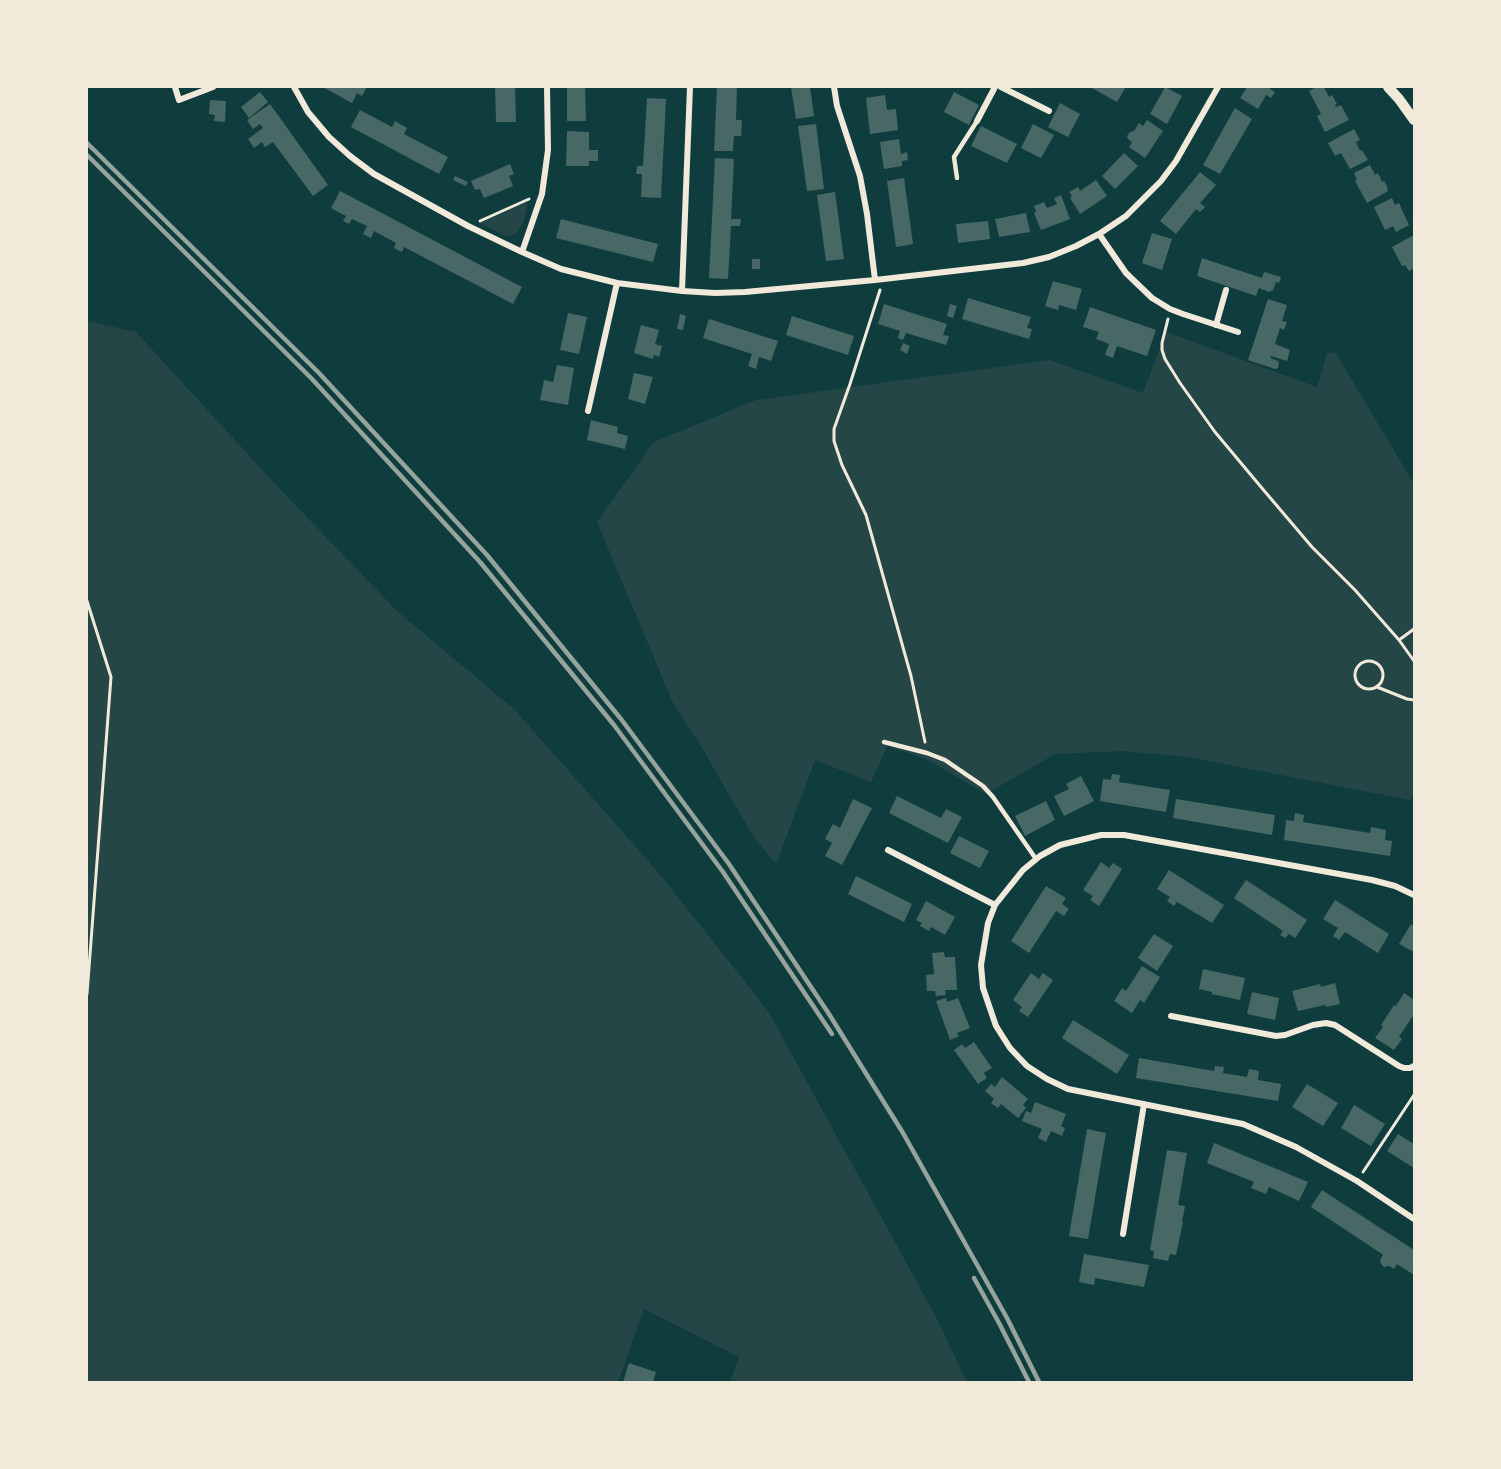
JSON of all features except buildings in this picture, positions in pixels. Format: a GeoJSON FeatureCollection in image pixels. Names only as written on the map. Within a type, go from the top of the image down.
{"type":"FeatureCollection","features":[{"type":"Feature","properties":{"kind":"street"},"geometry":{"type":"LineString","coordinates":[[175,87],[179,100],[213,87]]}},
{"type":"Feature","properties":{"kind":"street"},"geometry":{"type":"LineString","coordinates":[[294,87],[308,112],[329,137],[350,156],[374,174],[468,226],[561,269],[617,283],[682,291],[715,292],[745,292],[875,280],[1023,263],[1049,257],[1076,246],[1126,216],[1161,181],[1176,161],[1218,87]]}},
{"type":"Feature","properties":{"kind":"street"},"geometry":{"type":"LineString","coordinates":[[522,252],[543,194],[548,150],[547,87]]}},
{"type":"Feature","properties":{"kind":"street"},"geometry":{"type":"LineString","coordinates":[[682,291],[690,87]]}},
{"type":"Feature","properties":{"kind":"street"},"geometry":{"type":"LineString","coordinates":[[834,87],[837,106],[860,176],[875,280]]}},
{"type":"Feature","properties":{"kind":"street"},"geometry":{"type":"LineString","coordinates":[[977,121],[996,87]]}},
{"type":"Feature","properties":{"kind":"street"},"geometry":{"type":"LineString","coordinates":[[1001,87],[1049,111]]}},
{"type":"Feature","properties":{"kind":"street"},"geometry":{"type":"LineString","coordinates":[[1388,87],[1414,120]]}},
{"type":"Feature","properties":{"kind":"street"},"geometry":{"type":"LineString","coordinates":[[1099,234],[1126,273],[1152,298],[1170,309],[1238,332]]}},
{"type":"Feature","properties":{"kind":"street"},"geometry":{"type":"LineString","coordinates":[[588,411],[617,283]]}},
{"type":"Feature","properties":{"kind":"street"},"geometry":{"type":"LineString","coordinates":[[1215,325],[1226,290]]}},
{"type":"Feature","properties":{"kind":"street"},"geometry":{"type":"LineString","coordinates":[[1414,895],[1395,886],[1372,880],[1124,835],[1101,835],[1060,845],[1023,870],[995,905],[988,923],[981,965],[983,988],[996,1026],[1010,1048],[1027,1066],[1047,1079],[1068,1089],[1243,1124],[1296,1147],[1357,1182],[1414,1219]]}},
{"type":"Feature","properties":{"kind":"street"},"geometry":{"type":"LineString","coordinates":[[888,850],[995,905]]}},
{"type":"Feature","properties":{"kind":"street"},"geometry":{"type":"LineString","coordinates":[[1171,1016],[1276,1036],[1326,1023],[1335,1025],[1399,1066],[1410,1068],[1414,1065]]}},
{"type":"Feature","properties":{"kind":"street"},"geometry":{"type":"LineString","coordinates":[[1123,1234],[1144,1104]]}},
{"type":"Feature","properties":{"kind":"lane"},"geometry":{"type":"LineString","coordinates":[[957,178],[954,157],[977,121]]}},
{"type":"Feature","properties":{"kind":"lane"},"geometry":{"type":"LineString","coordinates":[[884,742],[945,760],[983,786],[998,803],[1036,860]]}},
{"type":"Feature","properties":{"kind":"path"},"geometry":{"type":"LineString","coordinates":[[468,226],[543,194]]}},
{"type":"Feature","properties":{"kind":"path"},"geometry":{"type":"LineString","coordinates":[[883,279],[834,429],[834,441],[842,465],[866,515],[911,676],[927,753]]}},
{"type":"Feature","properties":{"kind":"path"},"geometry":{"type":"LineString","coordinates":[[1170,309],[1162,350],[1180,383],[1215,432],[1305,538],[1399,640],[1414,661]]}},
{"type":"Feature","properties":{"kind":"path"},"geometry":{"type":"LineString","coordinates":[[87,601],[111,677],[87,994]]}},
{"type":"Feature","properties":{"kind":"path"},"geometry":{"type":"LineString","coordinates":[[1399,640],[1414,629]]}},
{"type":"Feature","properties":{"kind":"path"},"geometry":{"type":"LineString","coordinates":[[1377,687],[1381,684],[1383,670],[1372,661],[1359,664],[1354,677],[1362,688],[1369,690],[1377,687],[1414,700]]}},
{"type":"Feature","properties":{"kind":"path"},"geometry":{"type":"LineString","coordinates":[[1357,1182],[1414,1095]]}},
{"type":"Feature","properties":{"kind":"shaded area"},"geometry":{"type":"Polygon","coordinates":[[[528,202],[523,223],[514,235],[505,236],[480,223],[528,202]]]}},
{"type":"Feature","properties":{"kind":"shaded area"},"geometry":{"type":"Polygon","coordinates":[[[87,321],[136,332],[277,486],[397,611],[515,710],[658,872],[768,1011],[936,1317],[967,1382],[730,1382],[739,1357],[644,1309],[618,1382],[87,1382],[87,321]]]}},
{"type":"Feature","properties":{"kind":"shaded area"},"geometry":{"type":"Polygon","coordinates":[[[1166,332],[1317,387],[1327,353],[1335,352],[1414,484],[1414,796],[1410,800],[1188,757],[1123,751],[1055,754],[986,794],[926,759],[887,746],[871,782],[815,760],[776,864],[755,839],[673,703],[597,522],[654,442],[756,400],[1050,360],[1143,393],[1166,332]]]}},
{"type":"Feature","properties":{"kind":"railway"},"geometry":{"type":"LineString","coordinates":[[87,143],[319,373],[487,555],[621,719],[729,864],[829,1014],[903,1133],[1007,1318],[1039,1382]]}},
{"type":"Feature","properties":{"kind":"railway"},"geometry":{"type":"LineString","coordinates":[[87,155],[312,379],[480,562],[614,725],[723,872],[832,1034]]}},
{"type":"Feature","properties":{"kind":"railway"},"geometry":{"type":"LineString","coordinates":[[974,1278],[1029,1382]]}}]}
